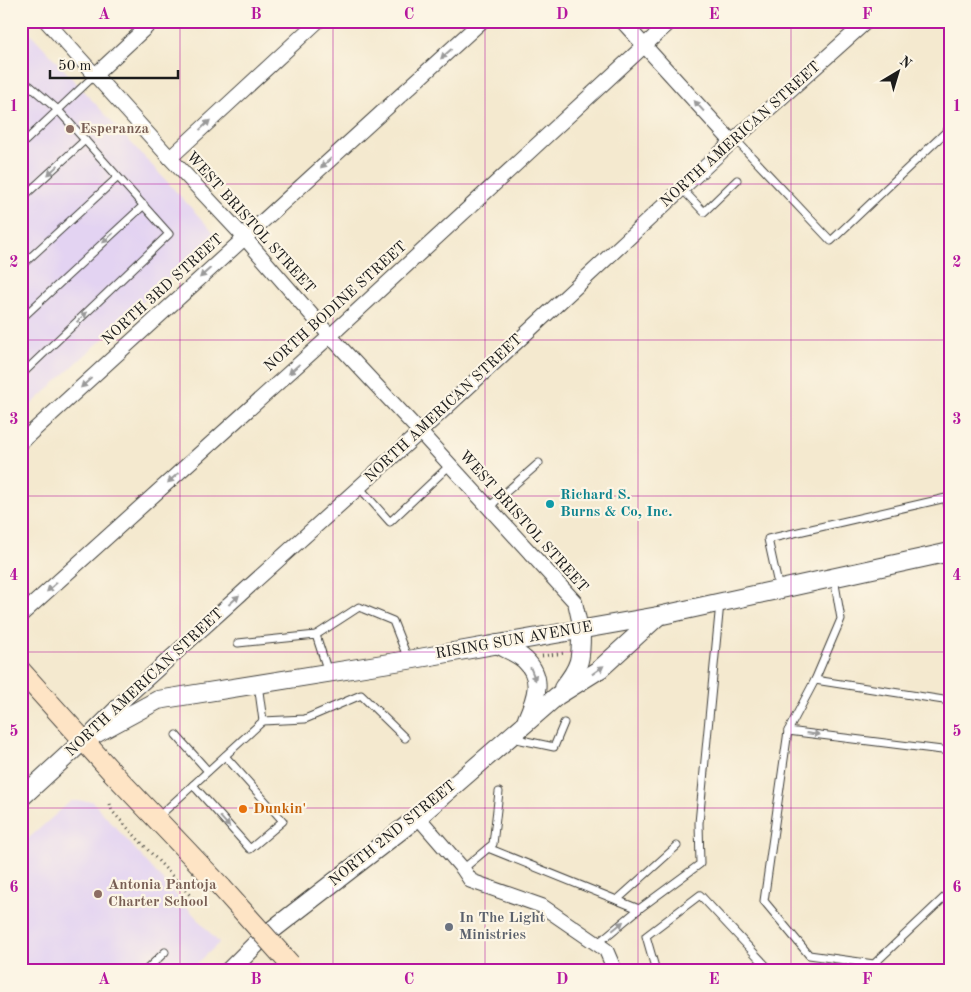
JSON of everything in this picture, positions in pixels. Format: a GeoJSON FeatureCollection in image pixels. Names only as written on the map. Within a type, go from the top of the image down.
{"type":"FeatureCollection","features":[{"type":"Feature","properties":{"kind":"main road"},"geometry":{"type":"LineString","coordinates":[[25,679],[222,888],[293,968]]}},
{"type":"Feature","properties":{"kind":"street","name":"WEST BRISTOL STREET"},"geometry":{"type":"LineString","coordinates":[[46,21],[244,237],[330,336],[576,602],[581,629]]}},
{"type":"Feature","properties":{"kind":"street"},"geometry":{"type":"LineString","coordinates":[[95,75],[153,21]]}},
{"type":"Feature","properties":{"kind":"street"},"geometry":{"type":"LineString","coordinates":[[170,158],[318,21]]}},
{"type":"Feature","properties":{"kind":"street","name":"NORTH 3RD STREET"},"geometry":{"type":"LineString","coordinates":[[21,442],[482,21]]}},
{"type":"Feature","properties":{"kind":"street"},"geometry":{"type":"LineString","coordinates":[[622,21],[734,140]]}},
{"type":"Feature","properties":{"kind":"street","name":"NORTH BODINE STREET"},"geometry":{"type":"LineString","coordinates":[[21,615],[330,336],[671,21]]}},
{"type":"Feature","properties":{"kind":"street","name":"NORTH AMERICAN STREET"},"geometry":{"type":"LineString","coordinates":[[22,796],[84,740],[127,697],[420,432],[734,140],[867,21]]}},
{"type":"Feature","properties":{"kind":"street","name":"RISING SUN AVENUE"},"geometry":{"type":"LineString","coordinates":[[84,740],[158,700],[408,660],[658,616],[950,552]]}},
{"type":"Feature","properties":{"kind":"street","name":"NORTH 2ND STREET"},"geometry":{"type":"LineString","coordinates":[[556,696],[600,669],[658,616]]}},
{"type":"Feature","properties":{"kind":"street","name":"NORTH 2ND STREET"},"geometry":{"type":"LineString","coordinates":[[229,971],[264,937],[418,817],[556,696],[574,676],[580,664],[581,629]]}},
{"type":"Feature","properties":{"kind":"street"},"geometry":{"type":"LineString","coordinates":[[497,644],[524,659],[534,672],[538,691],[526,723]]}},
{"type":"Feature","properties":{"kind":"street"},"geometry":{"type":"LineString","coordinates":[[418,817],[471,881],[542,906],[606,950],[615,971]]}},
{"type":"Feature","properties":{"kind":"lane"},"geometry":{"type":"LineString","coordinates":[[21,26],[26,21]]}},
{"type":"Feature","properties":{"kind":"lane"},"geometry":{"type":"LineString","coordinates":[[21,145],[95,75]]}},
{"type":"Feature","properties":{"kind":"lane"},"geometry":{"type":"LineString","coordinates":[[21,94],[30,86],[58,110],[169,234],[21,375]]}},
{"type":"Feature","properties":{"kind":"lane"},"geometry":{"type":"LineString","coordinates":[[734,140],[831,241],[950,128]]}},
{"type":"Feature","properties":{"kind":"lane"},"geometry":{"type":"LineString","coordinates":[[21,199],[85,140]]}},
{"type":"Feature","properties":{"kind":"lane"},"geometry":{"type":"LineString","coordinates":[[21,266],[118,177]]}},
{"type":"Feature","properties":{"kind":"lane"},"geometry":{"type":"LineString","coordinates":[[682,189],[704,212],[737,180]]}},
{"type":"Feature","properties":{"kind":"lane"},"geometry":{"type":"LineString","coordinates":[[21,318],[144,205]]}},
{"type":"Feature","properties":{"kind":"lane"},"geometry":{"type":"LineString","coordinates":[[489,507],[538,463]]}},
{"type":"Feature","properties":{"kind":"lane"},"geometry":{"type":"LineString","coordinates":[[359,487],[390,522],[450,465]]}},
{"type":"Feature","properties":{"kind":"lane"},"geometry":{"type":"LineString","coordinates":[[779,589],[768,539],[946,498],[950,514]]}},
{"type":"Feature","properties":{"kind":"lane"},"geometry":{"type":"LineString","coordinates":[[834,577],[841,619],[815,680],[788,731],[764,901],[809,955],[874,964],[950,892]]}},
{"type":"Feature","properties":{"kind":"lane"},"geometry":{"type":"LineString","coordinates":[[597,944],[639,909],[700,864],[699,823],[720,602]]}},
{"type":"Feature","properties":{"kind":"lane"},"geometry":{"type":"LineString","coordinates":[[238,642],[316,635],[359,607],[393,621],[408,660]]}},
{"type":"Feature","properties":{"kind":"lane"},"geometry":{"type":"LineString","coordinates":[[316,635],[328,672]]}},
{"type":"Feature","properties":{"kind":"lane"},"geometry":{"type":"LineString","coordinates":[[815,680],[950,700]]}},
{"type":"Feature","properties":{"kind":"lane"},"geometry":{"type":"LineString","coordinates":[[258,684],[263,722]]}},
{"type":"Feature","properties":{"kind":"lane"},"geometry":{"type":"LineString","coordinates":[[157,818],[263,722],[305,720],[361,695],[405,738]]}},
{"type":"Feature","properties":{"kind":"lane"},"geometry":{"type":"LineString","coordinates":[[509,738],[554,747],[564,723]]}},
{"type":"Feature","properties":{"kind":"lane"},"geometry":{"type":"LineString","coordinates":[[788,731],[950,751]]}},
{"type":"Feature","properties":{"kind":"lane"},"geometry":{"type":"LineString","coordinates":[[176,735],[208,771]]}},
{"type":"Feature","properties":{"kind":"lane"},"geometry":{"type":"LineString","coordinates":[[193,785],[250,850],[283,820],[225,756]]}},
{"type":"Feature","properties":{"kind":"lane"},"geometry":{"type":"LineString","coordinates":[[463,869],[493,844],[499,792]]}},
{"type":"Feature","properties":{"kind":"lane"},"geometry":{"type":"LineString","coordinates":[[617,900],[676,846]]}},
{"type":"Feature","properties":{"kind":"lane"},"geometry":{"type":"LineString","coordinates":[[488,848],[639,909]]}},
{"type":"Feature","properties":{"kind":"lane"},"geometry":{"type":"LineString","coordinates":[[656,971],[646,936],[700,895],[771,971]]}},
{"type":"Feature","properties":{"kind":"lane"},"geometry":{"type":"LineString","coordinates":[[145,971],[165,952]]}},
{"type":"Feature","properties":{"kind":"path"},"geometry":{"type":"LineString","coordinates":[[536,657],[565,653]]}},
{"type":"Feature","properties":{"kind":"path"},"geometry":{"type":"LineString","coordinates":[[110,804],[112,811],[201,907]]}},
{"type":"Feature","properties":{"kind":"shaded area","name":"Esperanza"},"geometry":{"type":"Polygon","coordinates":[[[21,23],[216,235],[21,414],[21,23]]]}},
{"type":"Feature","properties":{"kind":"shaded area","name":"Antonia Pantoja Charter School"},"geometry":{"type":"Polygon","coordinates":[[[71,801],[92,801],[219,943],[189,971],[21,971],[21,845],[71,801]]]}},
{"type":"Feature","properties":{"kind":"place","name":"Esperanza"},"geometry":{"type":"Point","coordinates":[70,129]}},
{"type":"Feature","properties":{"kind":"place","name":"Richard S. Burns & Co, Inc."},"geometry":{"type":"Point","coordinates":[550,504]}},
{"type":"Feature","properties":{"kind":"place","name":"Dunkin'"},"geometry":{"type":"Point","coordinates":[243,809]}},
{"type":"Feature","properties":{"kind":"place","name":"Antonia Pantoja Charter School"},"geometry":{"type":"Point","coordinates":[98,894]}},
{"type":"Feature","properties":{"kind":"place","name":"In The Light Ministries"},"geometry":{"type":"Point","coordinates":[449,927]}}]}
